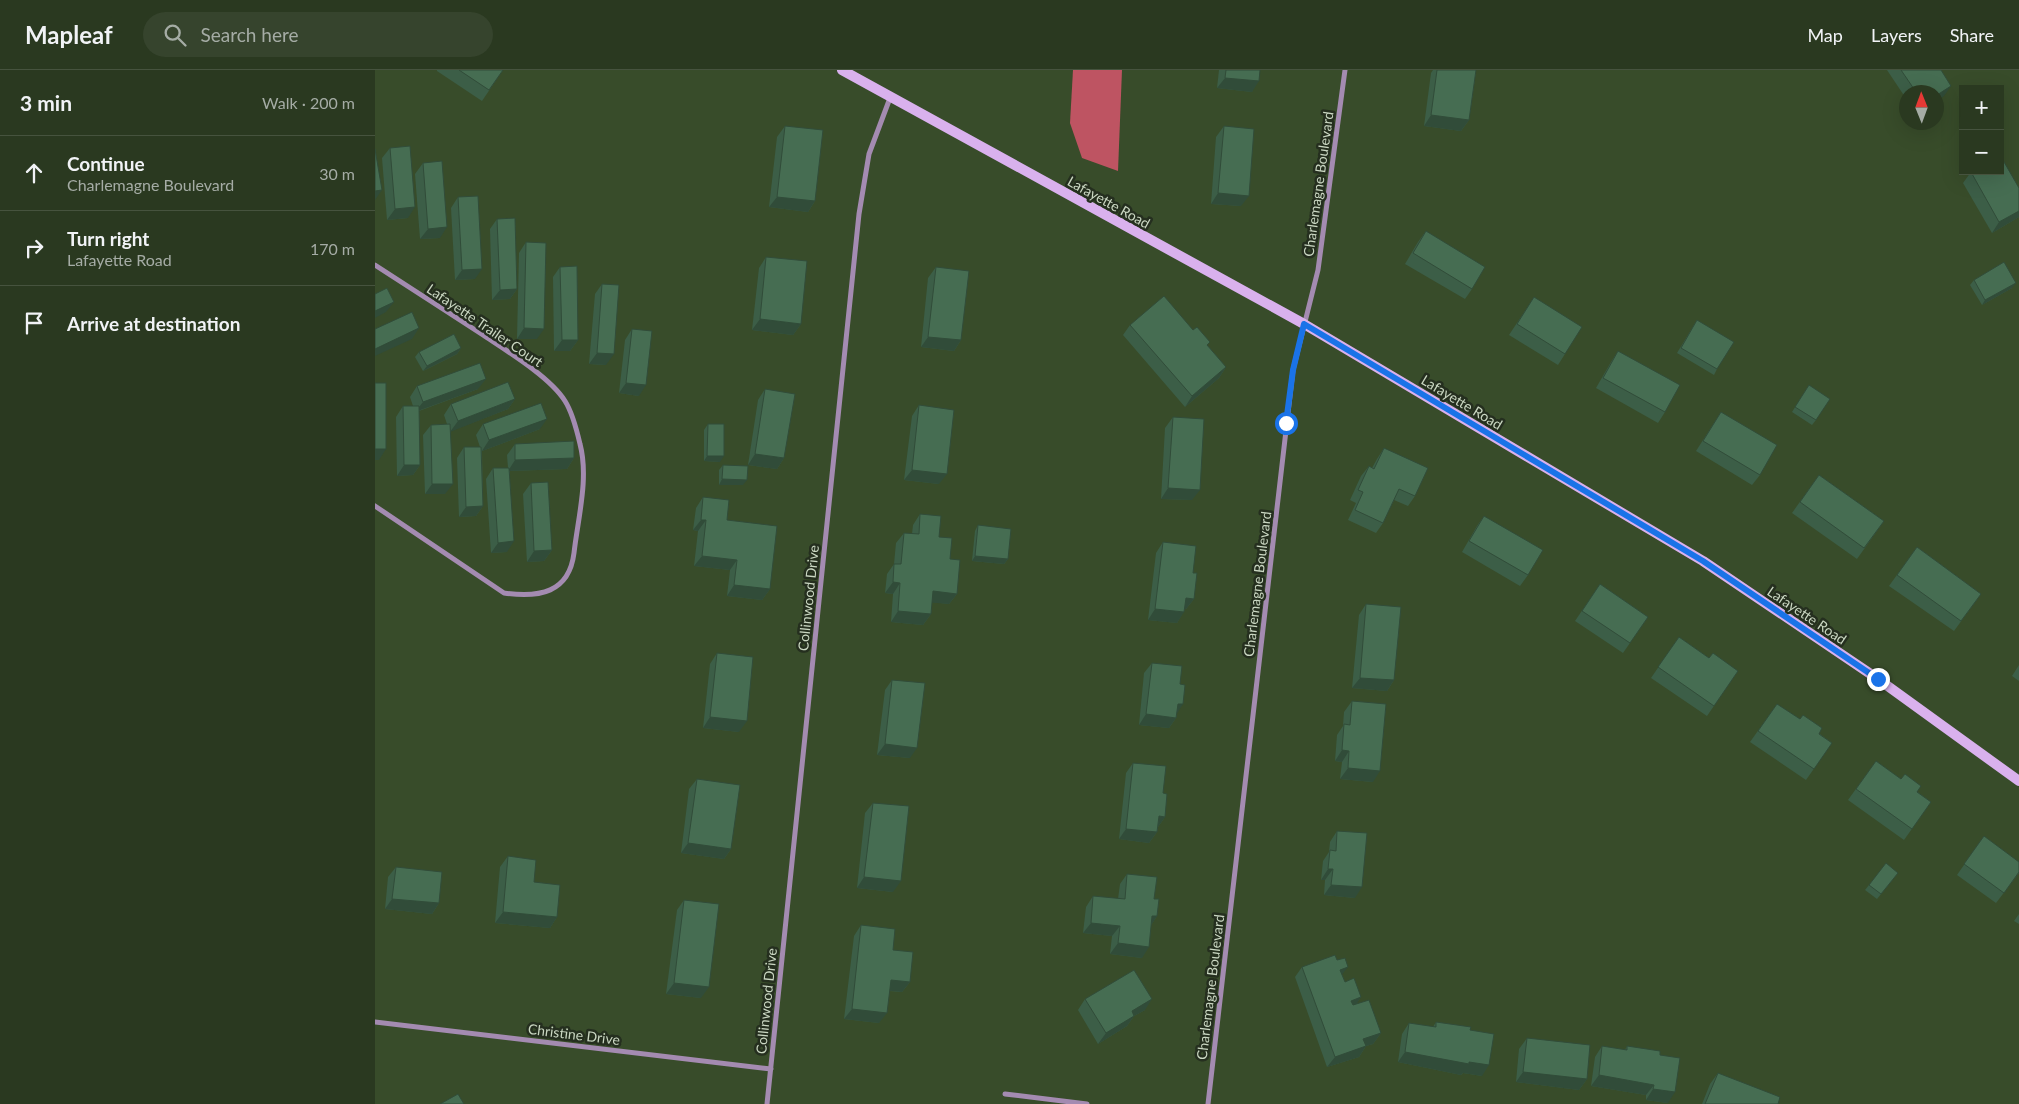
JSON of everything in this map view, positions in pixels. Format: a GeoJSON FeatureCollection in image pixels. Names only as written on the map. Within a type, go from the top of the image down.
{"type":"FeatureCollection","features":[{"type":"Feature","properties":{"kind":"main road","name":"Lafayette Road"},"geometry":{"type":"LineString","coordinates":[[842,70],[1304,324],[1703,561],[1878,679],[2019,781]]}},
{"type":"Feature","properties":{"kind":"street","name":"Charlemagne Boulevard"},"geometry":{"type":"LineString","coordinates":[[1208,1104],[1293,370],[1318,270],[1345,70]]}},
{"type":"Feature","properties":{"kind":"street","name":"Collinwood Drive"},"geometry":{"type":"LineString","coordinates":[[767,1104],[859,214],[869,154],[890,98]]}},
{"type":"Feature","properties":{"kind":"street","name":"Lafayette Trailer Court"},"geometry":{"type":"LineString","coordinates":[[375,265],[522,361],[551,386],[565,401],[581,445],[583,473],[572,570],[560,584],[542,594],[520,595],[504,593],[375,506]]}},
{"type":"Feature","properties":{"kind":"street","name":"Christine Drive"},"geometry":{"type":"LineString","coordinates":[[375,1022],[771,1069]]}},
{"type":"Feature","properties":{"kind":"street"},"geometry":{"type":"LineString","coordinates":[[1005,1094],[1087,1104]]}},
{"type":"Feature","properties":{"kind":"shaded area"},"geometry":{"type":"Polygon","coordinates":[[[1073,70],[1122,70],[1118,171],[1082,158],[1070,123],[1073,70]]]}},
{"type":"Feature","properties":{"kind":"building"},"geometry":{"type":"Polygon","coordinates":[[[459,70],[503,70],[489,90],[459,70]]]}},
{"type":"Feature","properties":{"kind":"building"},"geometry":{"type":"Polygon","coordinates":[[[1226,70],[1260,70],[1259,81],[1225,78],[1226,70]]]}},
{"type":"Feature","properties":{"kind":"building"},"geometry":{"type":"Polygon","coordinates":[[[1437,70],[1476,70],[1469,120],[1431,115],[1437,70]]]}},
{"type":"Feature","properties":{"kind":"building"},"geometry":{"type":"Polygon","coordinates":[[[1901,70],[1941,70],[1951,86],[1944,90],[1944,85],[1911,85],[1901,70]]]}},
{"type":"Feature","properties":{"kind":"building"},"geometry":{"type":"Polygon","coordinates":[[[785,126],[823,130],[815,201],[777,197],[785,126]]]}},
{"type":"Feature","properties":{"kind":"building"},"geometry":{"type":"Polygon","coordinates":[[[1224,126],[1254,129],[1249,196],[1218,193],[1224,126]]]}},
{"type":"Feature","properties":{"kind":"building"},"geometry":{"type":"Polygon","coordinates":[[[410,146],[415,207],[395,209],[390,148],[410,146]]]}},
{"type":"Feature","properties":{"kind":"building"},"geometry":{"type":"Polygon","coordinates":[[[375,149],[382,190],[375,191],[375,149]]]}},
{"type":"Feature","properties":{"kind":"building"},"geometry":{"type":"Polygon","coordinates":[[[442,161],[447,227],[428,229],[423,163],[442,161]]]}},
{"type":"Feature","properties":{"kind":"building"},"geometry":{"type":"Polygon","coordinates":[[[2004,162],[2019,188],[2019,211],[1999,222],[1973,175],[2004,175],[2004,162]]]}},
{"type":"Feature","properties":{"kind":"building"},"geometry":{"type":"Polygon","coordinates":[[[478,196],[482,269],[462,270],[458,197],[478,196]]]}},
{"type":"Feature","properties":{"kind":"building"},"geometry":{"type":"Polygon","coordinates":[[[515,218],[517,289],[500,290],[497,219],[515,218]]]}},
{"type":"Feature","properties":{"kind":"building"},"geometry":{"type":"Polygon","coordinates":[[[1426,231],[1485,267],[1472,289],[1413,253],[1426,231]]]}},
{"type":"Feature","properties":{"kind":"building"},"geometry":{"type":"Polygon","coordinates":[[[526,242],[546,243],[544,329],[524,328],[526,242]]]}},
{"type":"Feature","properties":{"kind":"building"},"geometry":{"type":"Polygon","coordinates":[[[766,257],[807,261],[801,324],[760,319],[766,257]]]}},
{"type":"Feature","properties":{"kind":"building"},"geometry":{"type":"Polygon","coordinates":[[[2004,262],[2016,283],[1985,300],[1974,280],[2004,262]]]}},
{"type":"Feature","properties":{"kind":"building"},"geometry":{"type":"Polygon","coordinates":[[[577,266],[578,340],[562,340],[560,267],[577,266]]]}},
{"type":"Feature","properties":{"kind":"building"},"geometry":{"type":"Polygon","coordinates":[[[936,267],[969,271],[961,340],[928,337],[936,267]]]}},
{"type":"Feature","properties":{"kind":"building"},"geometry":{"type":"Polygon","coordinates":[[[602,284],[619,285],[614,354],[597,353],[602,284]]]}},
{"type":"Feature","properties":{"kind":"building"},"geometry":{"type":"Polygon","coordinates":[[[387,288],[394,302],[375,311],[375,294],[387,288]]]}},
{"type":"Feature","properties":{"kind":"building"},"geometry":{"type":"Polygon","coordinates":[[[1164,296],[1193,330],[1197,327],[1210,342],[1207,345],[1226,367],[1192,396],[1130,325],[1164,296]]]}},
{"type":"Feature","properties":{"kind":"building"},"geometry":{"type":"Polygon","coordinates":[[[1534,297],[1582,327],[1565,354],[1517,324],[1534,297]]]}},
{"type":"Feature","properties":{"kind":"building"},"geometry":{"type":"Polygon","coordinates":[[[412,312],[419,328],[375,349],[375,329],[412,312]]]}},
{"type":"Feature","properties":{"kind":"building"},"geometry":{"type":"Polygon","coordinates":[[[1697,320],[1734,342],[1717,369],[1681,348],[1697,320]]]}},
{"type":"Feature","properties":{"kind":"building"},"geometry":{"type":"Polygon","coordinates":[[[632,329],[652,331],[646,385],[626,383],[632,329]]]}},
{"type":"Feature","properties":{"kind":"building"},"geometry":{"type":"Polygon","coordinates":[[[454,334],[461,348],[427,366],[419,352],[454,334]]]}},
{"type":"Feature","properties":{"kind":"building"},"geometry":{"type":"Polygon","coordinates":[[[1618,351],[1680,385],[1665,412],[1603,378],[1618,351]]]}},
{"type":"Feature","properties":{"kind":"building"},"geometry":{"type":"Polygon","coordinates":[[[480,363],[486,379],[423,402],[417,386],[480,363]]]}},
{"type":"Feature","properties":{"kind":"building"},"geometry":{"type":"Polygon","coordinates":[[[508,382],[515,399],[458,421],[451,404],[508,382]]]}},
{"type":"Feature","properties":{"kind":"building"},"geometry":{"type":"Polygon","coordinates":[[[375,383],[386,383],[386,449],[375,449],[375,383]]]}},
{"type":"Feature","properties":{"kind":"building"},"geometry":{"type":"Polygon","coordinates":[[[1809,385],[1830,399],[1816,420],[1795,407],[1809,385]]]}},
{"type":"Feature","properties":{"kind":"building"},"geometry":{"type":"Polygon","coordinates":[[[765,389],[795,394],[784,458],[755,454],[765,389]]]}},
{"type":"Feature","properties":{"kind":"building"},"geometry":{"type":"Polygon","coordinates":[[[541,403],[547,419],[489,440],[483,424],[541,403]]]}},
{"type":"Feature","properties":{"kind":"building"},"geometry":{"type":"Polygon","coordinates":[[[919,405],[954,410],[947,474],[912,470],[919,405]]]}},
{"type":"Feature","properties":{"kind":"building"},"geometry":{"type":"Polygon","coordinates":[[[403,406],[419,406],[420,465],[404,465],[403,406]]]}},
{"type":"Feature","properties":{"kind":"building"},"geometry":{"type":"Polygon","coordinates":[[[1721,412],[1777,445],[1760,475],[1703,441],[1721,412]]]}},
{"type":"Feature","properties":{"kind":"building"},"geometry":{"type":"Polygon","coordinates":[[[1173,417],[1204,419],[1200,490],[1168,488],[1173,417]]]}},
{"type":"Feature","properties":{"kind":"building"},"geometry":{"type":"Polygon","coordinates":[[[450,424],[453,484],[432,484],[431,425],[450,424]]]}},
{"type":"Feature","properties":{"kind":"building"},"geometry":{"type":"Polygon","coordinates":[[[708,424],[724,424],[724,456],[707,456],[708,424]]]}},
{"type":"Feature","properties":{"kind":"building"},"geometry":{"type":"Polygon","coordinates":[[[574,441],[574,458],[515,460],[515,444],[574,441]]]}},
{"type":"Feature","properties":{"kind":"building"},"geometry":{"type":"Polygon","coordinates":[[[464,447],[481,447],[483,506],[466,507],[464,447]]]}},
{"type":"Feature","properties":{"kind":"building"},"geometry":{"type":"Polygon","coordinates":[[[1384,448],[1428,468],[1415,496],[1399,489],[1383,523],[1355,510],[1363,492],[1358,490],[1369,466],[1374,469],[1384,448]]]}},
{"type":"Feature","properties":{"kind":"building"},"geometry":{"type":"Polygon","coordinates":[[[723,465],[748,466],[747,480],[722,479],[723,465]]]}},
{"type":"Feature","properties":{"kind":"building"},"geometry":{"type":"Polygon","coordinates":[[[493,468],[509,468],[514,541],[498,543],[493,468]]]}},
{"type":"Feature","properties":{"kind":"building"},"geometry":{"type":"Polygon","coordinates":[[[1819,475],[1884,521],[1864,548],[1800,502],[1819,475]]]}},
{"type":"Feature","properties":{"kind":"building"},"geometry":{"type":"Polygon","coordinates":[[[548,482],[552,550],[534,551],[531,483],[548,482]]]}},
{"type":"Feature","properties":{"kind":"building"},"geometry":{"type":"Polygon","coordinates":[[[703,497],[729,500],[727,520],[777,526],[770,589],[734,585],[737,560],[702,556],[706,520],[701,520],[703,497]]]}},
{"type":"Feature","properties":{"kind":"building"},"geometry":{"type":"Polygon","coordinates":[[[920,514],[941,516],[939,537],[952,538],[950,559],[960,560],[957,594],[933,591],[931,614],[898,611],[900,583],[893,582],[894,564],[901,564],[904,533],[919,534],[920,514]]]}},
{"type":"Feature","properties":{"kind":"building"},"geometry":{"type":"Polygon","coordinates":[[[1484,516],[1543,550],[1528,575],[1469,541],[1484,516]]]}},
{"type":"Feature","properties":{"kind":"building"},"geometry":{"type":"Polygon","coordinates":[[[978,525],[1011,529],[1008,559],[975,556],[978,525]]]}},
{"type":"Feature","properties":{"kind":"building"},"geometry":{"type":"Polygon","coordinates":[[[1163,542],[1196,546],[1193,573],[1197,573],[1194,599],[1186,598],[1184,612],[1155,609],[1163,542]]]}},
{"type":"Feature","properties":{"kind":"building"},"geometry":{"type":"Polygon","coordinates":[[[1917,547],[1981,594],[1961,621],[1897,575],[1917,547]]]}},
{"type":"Feature","properties":{"kind":"building"},"geometry":{"type":"Polygon","coordinates":[[[1600,584],[1648,617],[1630,643],[1582,611],[1600,584]]]}},
{"type":"Feature","properties":{"kind":"building"},"geometry":{"type":"Polygon","coordinates":[[[1366,604],[1401,607],[1394,680],[1360,678],[1366,604]]]}},
{"type":"Feature","properties":{"kind":"building"},"geometry":{"type":"Polygon","coordinates":[[[1679,637],[1709,658],[1713,653],[1738,671],[1714,706],[1658,667],[1679,637]]]}},
{"type":"Feature","properties":{"kind":"building"},"geometry":{"type":"Polygon","coordinates":[[[717,653],[753,657],[747,721],[710,717],[717,653]]]}},
{"type":"Feature","properties":{"kind":"building"},"geometry":{"type":"Polygon","coordinates":[[[1152,663],[1182,666],[1180,684],[1185,685],[1183,704],[1178,704],[1176,718],[1146,714],[1152,663]]]}},
{"type":"Feature","properties":{"kind":"building"},"geometry":{"type":"Polygon","coordinates":[[[892,680],[925,683],[917,748],[885,744],[892,680]]]}},
{"type":"Feature","properties":{"kind":"building"},"geometry":{"type":"Polygon","coordinates":[[[1352,701],[1386,704],[1380,771],[1348,768],[1349,751],[1342,750],[1344,724],[1350,725],[1352,701]]]}},
{"type":"Feature","properties":{"kind":"building"},"geometry":{"type":"Polygon","coordinates":[[[1777,704],[1800,719],[1803,715],[1822,728],[1819,734],[1832,743],[1814,769],[1758,731],[1777,704]]]}},
{"type":"Feature","properties":{"kind":"building"},"geometry":{"type":"Polygon","coordinates":[[[1876,761],[1901,779],[1905,774],[1921,786],[1917,792],[1931,802],[1912,829],[1856,789],[1876,761]]]}},
{"type":"Feature","properties":{"kind":"building"},"geometry":{"type":"Polygon","coordinates":[[[1133,763],[1166,766],[1163,793],[1167,794],[1165,817],[1159,816],[1157,832],[1126,829],[1133,763]]]}},
{"type":"Feature","properties":{"kind":"building"},"geometry":{"type":"Polygon","coordinates":[[[697,779],[740,785],[731,849],[688,843],[697,779]]]}},
{"type":"Feature","properties":{"kind":"building"},"geometry":{"type":"Polygon","coordinates":[[[873,803],[909,806],[901,881],[864,877],[873,803]]]}},
{"type":"Feature","properties":{"kind":"building"},"geometry":{"type":"Polygon","coordinates":[[[1337,831],[1367,833],[1362,887],[1331,885],[1333,869],[1328,869],[1330,850],[1336,851],[1337,831]]]}},
{"type":"Feature","properties":{"kind":"building"},"geometry":{"type":"Polygon","coordinates":[[[1984,836],[2019,862],[2019,872],[2004,893],[1964,864],[1984,836]]]}},
{"type":"Feature","properties":{"kind":"building"},"geometry":{"type":"Polygon","coordinates":[[[508,856],[536,860],[534,882],[560,885],[557,917],[503,912],[508,856]]]}},
{"type":"Feature","properties":{"kind":"building"},"geometry":{"type":"Polygon","coordinates":[[[1886,863],[1898,873],[1881,894],[1869,885],[1886,863]]]}},
{"type":"Feature","properties":{"kind":"building"},"geometry":{"type":"Polygon","coordinates":[[[396,867],[442,872],[439,903],[392,899],[396,867]]]}},
{"type":"Feature","properties":{"kind":"building"},"geometry":{"type":"Polygon","coordinates":[[[1127,874],[1157,877],[1154,899],[1159,899],[1157,916],[1152,916],[1149,947],[1118,943],[1120,926],[1091,923],[1093,896],[1125,899],[1127,874]]]}},
{"type":"Feature","properties":{"kind":"building"},"geometry":{"type":"Polygon","coordinates":[[[684,900],[719,904],[709,987],[674,983],[684,900]]]}},
{"type":"Feature","properties":{"kind":"building"},"geometry":{"type":"Polygon","coordinates":[[[861,925],[895,929],[893,950],[913,952],[910,982],[891,980],[887,1013],[852,1009],[861,925]]]}},
{"type":"Feature","properties":{"kind":"building"},"geometry":{"type":"Polygon","coordinates":[[[1335,955],[1337,960],[1345,958],[1348,967],[1340,970],[1345,982],[1354,978],[1361,997],[1351,1001],[1353,1005],[1369,1000],[1381,1033],[1363,1039],[1366,1046],[1335,1057],[1302,967],[1335,955]]]}},
{"type":"Feature","properties":{"kind":"building"},"geometry":{"type":"Polygon","coordinates":[[[1134,970],[1152,999],[1132,1011],[1134,1016],[1106,1033],[1085,999],[1134,970]]]}},
{"type":"Feature","properties":{"kind":"building"},"geometry":{"type":"Polygon","coordinates":[[[1436,1022],[1471,1027],[1470,1030],[1494,1034],[1489,1065],[1469,1062],[1469,1064],[1405,1052],[1409,1023],[1436,1027],[1436,1022]]]}},
{"type":"Feature","properties":{"kind":"building"},"geometry":{"type":"Polygon","coordinates":[[[1527,1038],[1590,1045],[1587,1079],[1523,1072],[1527,1038]]]}},
{"type":"Feature","properties":{"kind":"building"},"geometry":{"type":"Polygon","coordinates":[[[1602,1046],[1627,1050],[1627,1046],[1660,1051],[1660,1055],[1680,1058],[1675,1092],[1653,1089],[1654,1085],[1599,1075],[1602,1046]]]}},
{"type":"Feature","properties":{"kind":"building"},"geometry":{"type":"Polygon","coordinates":[[[1718,1073],[1780,1097],[1778,1104],[1705,1104],[1718,1073]]]}},
{"type":"Feature","properties":{"kind":"building"},"geometry":{"type":"Polygon","coordinates":[[[458,1094],[464,1104],[440,1104],[458,1094]]]}},
{"type":"Feature","properties":{"kind":"route"},"geometry":{"type":"LineString","coordinates":[[1286,423],[1293,370],[1304,324],[1703,561],[1878,679]]}}]}
